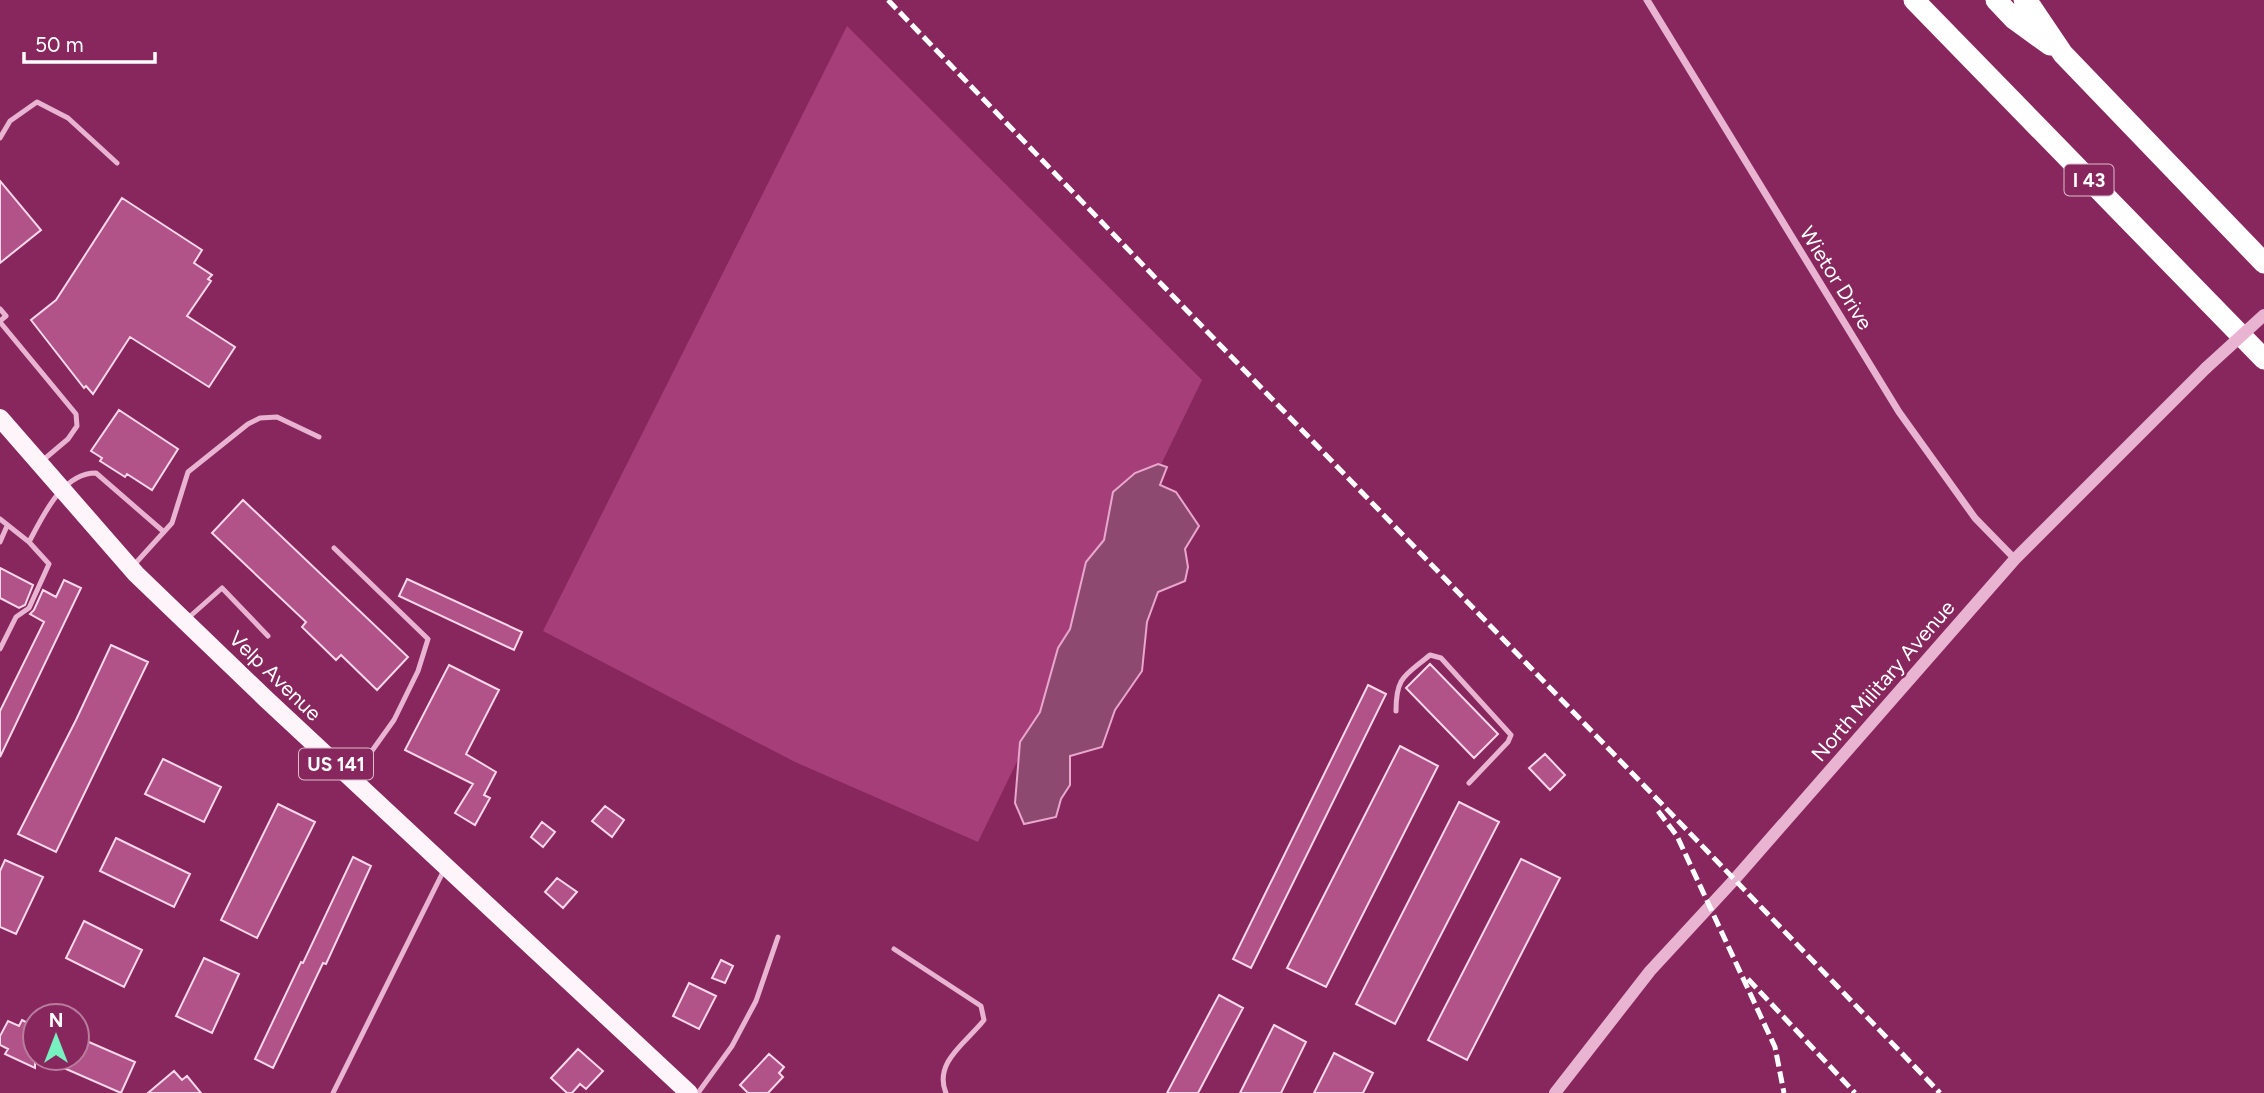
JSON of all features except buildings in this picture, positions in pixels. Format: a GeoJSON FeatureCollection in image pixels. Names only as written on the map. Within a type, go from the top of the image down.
{"type":"FeatureCollection","features":[{"type":"Feature","properties":{"kind":"highway","name":"I 43"},"geometry":{"type":"LineString","coordinates":[[1914,0],[2264,359]]}},
{"type":"Feature","properties":{"kind":"highway"},"geometry":{"type":"LineString","coordinates":[[1996,0],[2014,19],[2063,54]]}},
{"type":"Feature","properties":{"kind":"highway"},"geometry":{"type":"LineString","coordinates":[[2024,0],[2063,54],[2264,263]]}},
{"type":"Feature","properties":{"kind":"main road","name":"Velp Avenue"},"geometry":{"type":"LineString","coordinates":[[0,418],[131,568],[185,621],[689,1093]]}},
{"type":"Feature","properties":{"kind":"street","name":"Wietor Drive"},"geometry":{"type":"LineString","coordinates":[[1647,0],[1899,412],[1975,518],[2015,559]]}},
{"type":"Feature","properties":{"kind":"street","name":"North Military Avenue"},"geometry":{"type":"LineString","coordinates":[[1555,1093],[1650,971],[1751,861],[2015,559],[2206,368],[2264,315]]}},
{"type":"Feature","properties":{"kind":"lane"},"geometry":{"type":"LineString","coordinates":[[0,138],[10,121],[37,102],[68,118],[117,163]]}},
{"type":"Feature","properties":{"kind":"lane"},"geometry":{"type":"LineString","coordinates":[[0,309],[6,316],[0,322],[76,414],[78,426],[68,439],[39,463]]}},
{"type":"Feature","properties":{"kind":"lane"},"geometry":{"type":"LineString","coordinates":[[131,568],[172,523],[188,472],[248,424],[260,418],[277,416],[319,437]]}},
{"type":"Feature","properties":{"kind":"lane"},"geometry":{"type":"LineString","coordinates":[[29,542],[62,489],[86,473],[96,473],[164,532]]}},
{"type":"Feature","properties":{"kind":"lane"},"geometry":{"type":"LineString","coordinates":[[0,519],[29,542],[49,564],[29,608],[16,617],[0,649]]}},
{"type":"Feature","properties":{"kind":"lane"},"geometry":{"type":"LineString","coordinates":[[0,542],[7,526]]}},
{"type":"Feature","properties":{"kind":"lane"},"geometry":{"type":"LineString","coordinates":[[334,548],[428,639],[418,671],[394,720],[352,779]]}},
{"type":"Feature","properties":{"kind":"lane"},"geometry":{"type":"LineString","coordinates":[[185,621],[222,588],[268,636]]}},
{"type":"Feature","properties":{"kind":"lane"},"geometry":{"type":"LineString","coordinates":[[1396,711],[1396,692],[1400,680],[1430,654],[1441,658],[1511,735],[1508,742],[1469,783]]}},
{"type":"Feature","properties":{"kind":"lane"},"geometry":{"type":"LineString","coordinates":[[333,1093],[446,867]]}},
{"type":"Feature","properties":{"kind":"lane"},"geometry":{"type":"LineString","coordinates":[[698,1093],[732,1046],[756,1001],[778,937]]}},
{"type":"Feature","properties":{"kind":"lane"},"geometry":{"type":"LineString","coordinates":[[894,949],[981,1006],[984,1014],[984,1020],[951,1057],[941,1073],[941,1082],[946,1093]]}},
{"type":"Feature","properties":{"kind":"shaded area"},"geometry":{"type":"Polygon","coordinates":[[[847,26],[1202,380],[978,842],[795,762],[543,631],[847,26]]]}},
{"type":"Feature","properties":{"kind":"shaded area"},"geometry":{"type":"Polygon","coordinates":[[[1158,464],[1167,467],[1160,485],[1176,492],[1199,526],[1185,549],[1188,567],[1185,581],[1158,592],[1147,622],[1142,671],[1115,710],[1102,747],[1070,756],[1070,785],[1061,799],[1056,817],[1024,824],[1015,803],[1020,742],[1040,712],[1058,648],[1070,629],[1086,562],[1104,540],[1113,492],[1135,473],[1158,464]]]}},
{"type":"Feature","properties":{"kind":"railway"},"geometry":{"type":"LineString","coordinates":[[888,0],[1940,1093]]}},
{"type":"Feature","properties":{"kind":"railway"},"geometry":{"type":"LineString","coordinates":[[1658,811],[1677,836],[1775,1047],[1784,1093]]}},
{"type":"Feature","properties":{"kind":"railway"},"geometry":{"type":"LineString","coordinates":[[1748,979],[1855,1093]]}}]}
